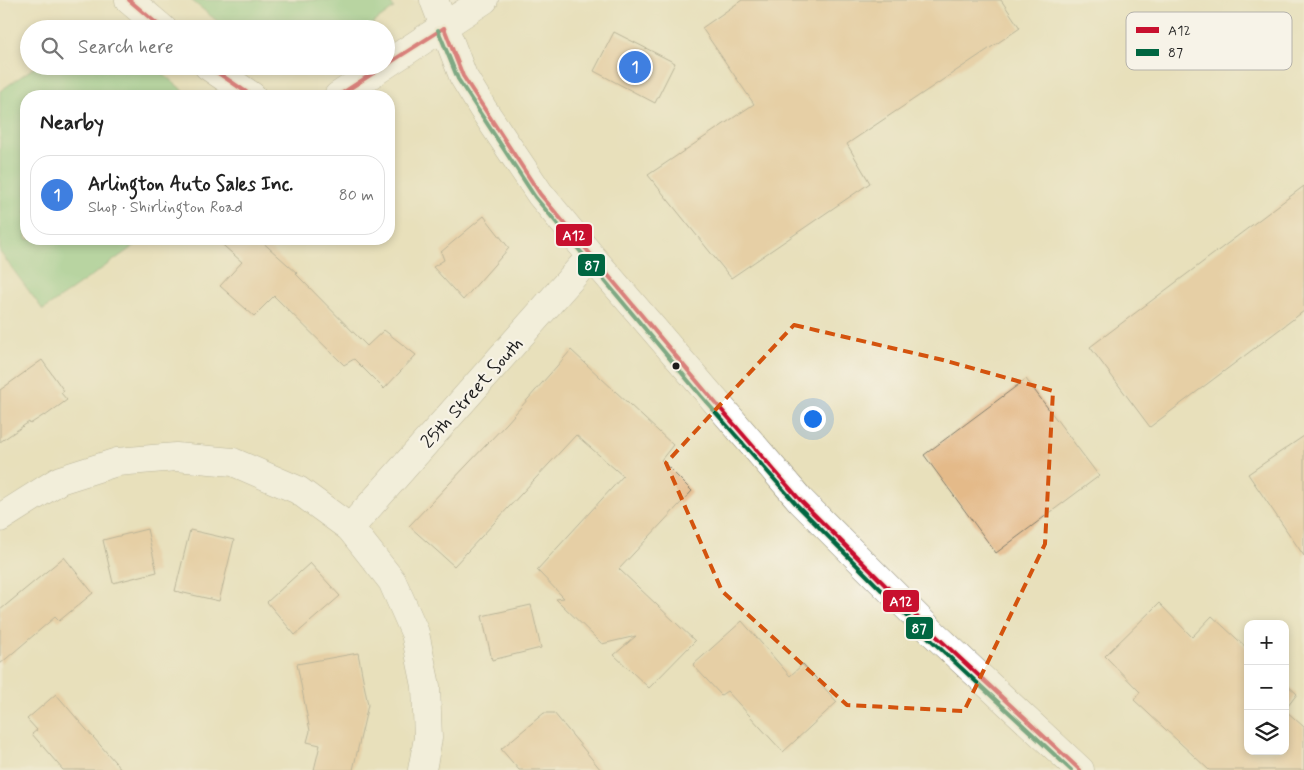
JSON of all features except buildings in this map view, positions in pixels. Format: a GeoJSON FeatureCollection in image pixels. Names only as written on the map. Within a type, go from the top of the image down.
{"type":"FeatureCollection","features":[{"type":"Feature","properties":{"kind":"street"},"geometry":{"type":"LineString","coordinates":[[129,0],[152,20]]}},
{"type":"Feature","properties":{"kind":"street"},"geometry":{"type":"LineString","coordinates":[[434,0],[463,76],[483,109],[540,194],[591,256],[801,501],[934,634],[1080,770]]}},
{"type":"Feature","properties":{"kind":"street"},"geometry":{"type":"LineString","coordinates":[[395,59],[484,0]]}},
{"type":"Feature","properties":{"kind":"street"},"geometry":{"type":"LineString","coordinates":[[221,75],[243,90]]}},
{"type":"Feature","properties":{"kind":"street"},"geometry":{"type":"LineString","coordinates":[[347,90],[371,75]]}},
{"type":"Feature","properties":{"kind":"street","name":"25th Street South"},"geometry":{"type":"LineString","coordinates":[[350,528],[591,256]]}},
{"type":"Feature","properties":{"kind":"street"},"geometry":{"type":"LineString","coordinates":[[0,518],[60,480],[117,462],[176,457],[233,462],[298,490],[350,528],[392,581],[415,633],[426,686],[428,738],[422,770]]}},
{"type":"Feature","properties":{"kind":"highlighted area"},"geometry":{"type":"Polygon","coordinates":[[[794,325],[943,360],[1053,391],[1045,544],[964,711],[847,705],[722,591],[666,463],[794,325]]]}},
{"type":"Feature","properties":{"kind":"green space"},"geometry":{"type":"Polygon","coordinates":[[[191,0],[388,0],[394,8],[377,20],[216,20],[191,0]]]}},
{"type":"Feature","properties":{"kind":"green space"},"geometry":{"type":"Polygon","coordinates":[[[23,75],[164,75],[183,90],[20,90],[20,245],[135,245],[43,310],[0,252],[0,91],[23,75]]]}},
{"type":"Feature","properties":{"kind":"transit line","name":"A12"},"geometry":{"type":"LineString","coordinates":[[129,0],[152,20]]}},
{"type":"Feature","properties":{"kind":"transit line","name":"A12"},"geometry":{"type":"LineString","coordinates":[[444,28],[463,76],[540,194],[706,392],[801,501],[934,634],[1080,770]]}},
{"type":"Feature","properties":{"kind":"transit line","name":"A12"},"geometry":{"type":"LineString","coordinates":[[395,59],[444,28]]}},
{"type":"Feature","properties":{"kind":"transit line","name":"87"},"geometry":{"type":"LineString","coordinates":[[438,30],[458,79],[535,197],[701,396],[797,505],[930,639],[1071,770]]}},
{"type":"Feature","properties":{"kind":"transit line","name":"A12"},"geometry":{"type":"LineString","coordinates":[[221,75],[243,90]]}},
{"type":"Feature","properties":{"kind":"transit line","name":"A12"},"geometry":{"type":"LineString","coordinates":[[347,90],[370,75]]}},
{"type":"Feature","properties":{"kind":"place","name":"Arlington Auto Sales Inc."},"geometry":{"type":"Point","coordinates":[635,67]}}]}
